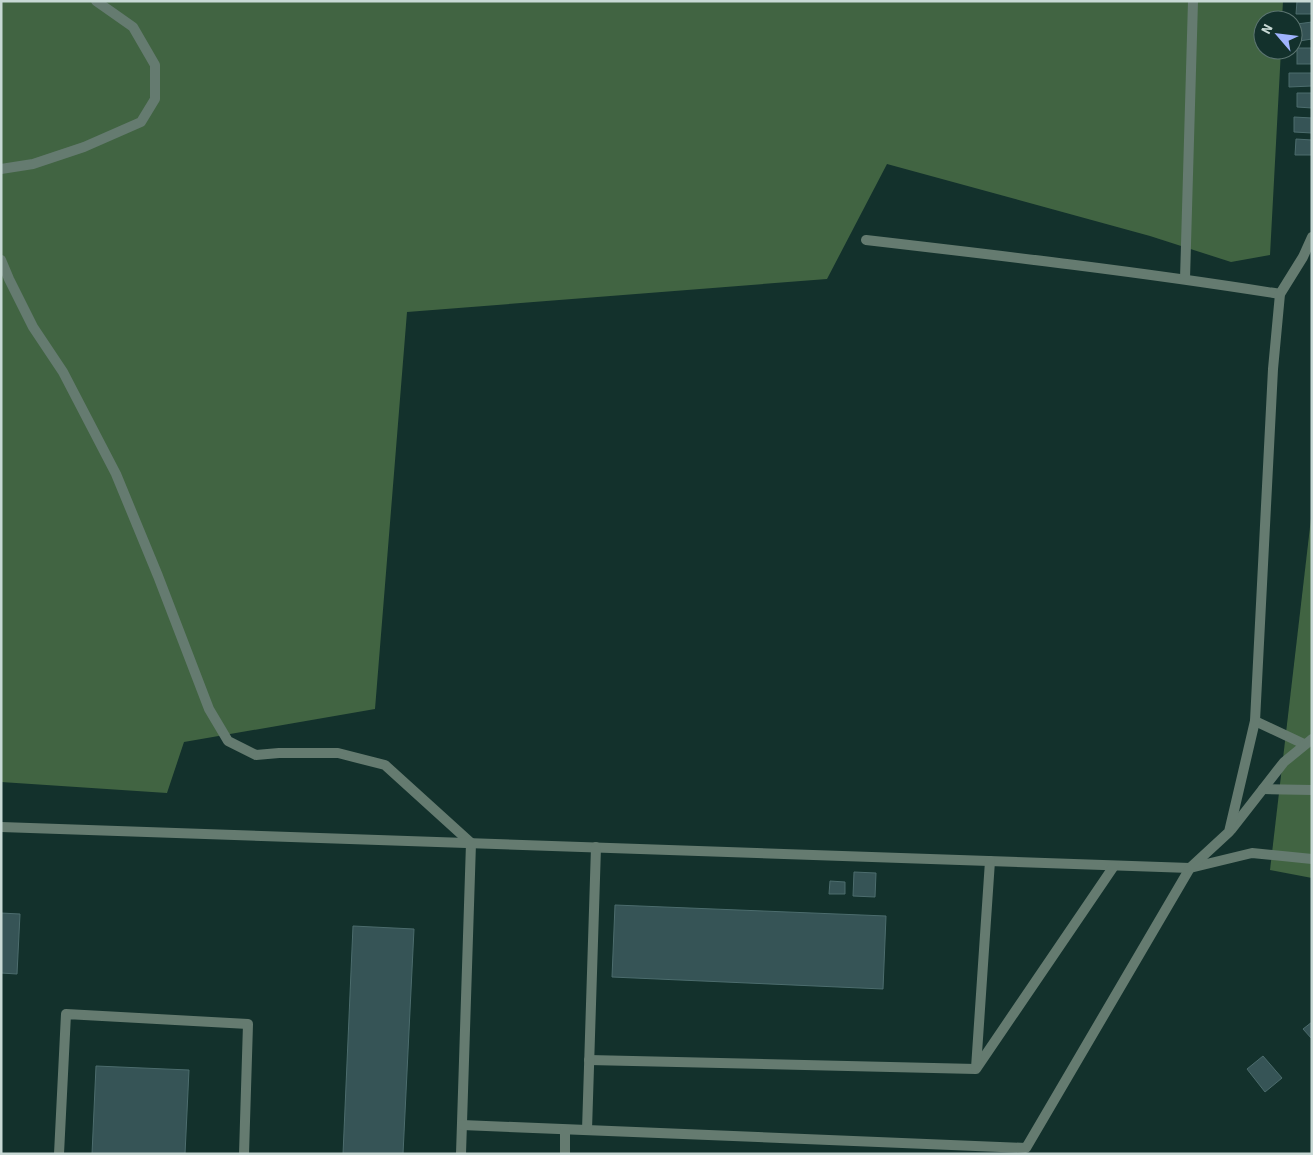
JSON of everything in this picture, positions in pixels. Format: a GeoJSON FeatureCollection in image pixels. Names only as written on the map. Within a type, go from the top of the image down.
{"type":"FeatureCollection","features":[{"type":"Feature","properties":{"kind":"lane"},"geometry":{"type":"LineString","coordinates":[[1,169],[33,164],[84,147],[141,122],[155,99],[155,65],[132,27],[96,1]]}},
{"type":"Feature","properties":{"kind":"lane"},"geometry":{"type":"LineString","coordinates":[[1185,279],[1193,1]]}},
{"type":"Feature","properties":{"kind":"lane"},"geometry":{"type":"LineString","coordinates":[[1229,832],[1255,721],[1273,369],[1280,294],[1303,257],[1312,237]]}},
{"type":"Feature","properties":{"kind":"lane"},"geometry":{"type":"LineString","coordinates":[[866,240],[1185,279],[1280,294]]}},
{"type":"Feature","properties":{"kind":"lane"},"geometry":{"type":"LineString","coordinates":[[1,260],[8,279],[33,327],[63,372],[116,474],[158,576],[209,710],[228,741],[256,755],[338,752],[385,764],[471,843],[461,1154]]}},
{"type":"Feature","properties":{"kind":"lane"},"geometry":{"type":"LineString","coordinates":[[462,1126],[587,1130],[1026,1151],[1190,868],[1229,832],[1284,762],[1308,741],[1255,721]]}},
{"type":"Feature","properties":{"kind":"lane"},"geometry":{"type":"LineString","coordinates":[[1263,789],[1312,790]]}},
{"type":"Feature","properties":{"kind":"lane"},"geometry":{"type":"LineString","coordinates":[[1,827],[1190,868],[1252,853],[1312,859]]}},
{"type":"Feature","properties":{"kind":"lane"},"geometry":{"type":"LineString","coordinates":[[587,1130],[596,848]]}},
{"type":"Feature","properties":{"kind":"lane"},"geometry":{"type":"LineString","coordinates":[[976,1069],[990,861]]}},
{"type":"Feature","properties":{"kind":"lane"},"geometry":{"type":"LineString","coordinates":[[976,1069],[1114,866]]}},
{"type":"Feature","properties":{"kind":"lane"},"geometry":{"type":"LineString","coordinates":[[60,1154],[66,1014],[248,1024],[244,1154]]}},
{"type":"Feature","properties":{"kind":"lane"},"geometry":{"type":"LineString","coordinates":[[589,1060],[976,1069]]}},
{"type":"Feature","properties":{"kind":"lane"},"geometry":{"type":"LineString","coordinates":[[564,1154],[565,1130]]}},
{"type":"Feature","properties":{"kind":"green space"},"geometry":{"type":"Polygon","coordinates":[[[1,1],[1283,1],[1283,10],[1253,10],[1253,60],[1280,60],[1270,255],[1231,262],[1150,236],[887,164],[827,279],[407,312],[375,709],[184,742],[167,793],[1,782],[1,1]]]}},
{"type":"Feature","properties":{"kind":"green space"},"geometry":{"type":"Polygon","coordinates":[[[1312,510],[1312,878],[1270,870],[1312,510]]]}},
{"type":"Feature","properties":{"kind":"building"},"geometry":{"type":"Polygon","coordinates":[[[1297,1],[1312,1],[1312,14],[1303,14],[1303,10],[1296,10],[1297,1]]]}},
{"type":"Feature","properties":{"kind":"building"},"geometry":{"type":"Polygon","coordinates":[[[1312,22],[1312,39],[1303,40],[1303,23],[1312,22]]]}},
{"type":"Feature","properties":{"kind":"building"},"geometry":{"type":"Polygon","coordinates":[[[1303,48],[1312,48],[1312,64],[1297,64],[1297,60],[1303,60],[1303,48]]]}},
{"type":"Feature","properties":{"kind":"building"},"geometry":{"type":"Polygon","coordinates":[[[1289,73],[1312,73],[1312,86],[1289,87],[1289,73]]]}},
{"type":"Feature","properties":{"kind":"building"},"geometry":{"type":"Polygon","coordinates":[[[1297,93],[1312,93],[1312,108],[1297,107],[1297,93]]]}},
{"type":"Feature","properties":{"kind":"building"},"geometry":{"type":"Polygon","coordinates":[[[1294,117],[1312,118],[1312,133],[1294,132],[1294,117]]]}},
{"type":"Feature","properties":{"kind":"building"},"geometry":{"type":"Polygon","coordinates":[[[1296,139],[1312,140],[1312,155],[1295,155],[1296,139]]]}},
{"type":"Feature","properties":{"kind":"building"},"geometry":{"type":"Polygon","coordinates":[[[854,872],[876,873],[875,897],[853,896],[854,872]]]}},
{"type":"Feature","properties":{"kind":"building"},"geometry":{"type":"Polygon","coordinates":[[[830,881],[845,882],[845,894],[829,894],[830,881]]]}},
{"type":"Feature","properties":{"kind":"building"},"geometry":{"type":"Polygon","coordinates":[[[615,905],[886,916],[883,989],[612,977],[615,905]]]}},
{"type":"Feature","properties":{"kind":"building"},"geometry":{"type":"Polygon","coordinates":[[[1,913],[20,914],[17,974],[1,973],[1,913]]]}},
{"type":"Feature","properties":{"kind":"building"},"geometry":{"type":"Polygon","coordinates":[[[353,926],[414,929],[403,1154],[343,1154],[353,926]]]}},
{"type":"Feature","properties":{"kind":"building"},"geometry":{"type":"Polygon","coordinates":[[[1312,1022],[1312,1039],[1303,1029],[1312,1022]]]}},
{"type":"Feature","properties":{"kind":"building"},"geometry":{"type":"Polygon","coordinates":[[[1263,1056],[1282,1078],[1265,1092],[1247,1069],[1263,1056]]]}},
{"type":"Feature","properties":{"kind":"building"},"geometry":{"type":"Polygon","coordinates":[[[96,1066],[189,1070],[185,1154],[92,1154],[96,1066]]]}}]}
